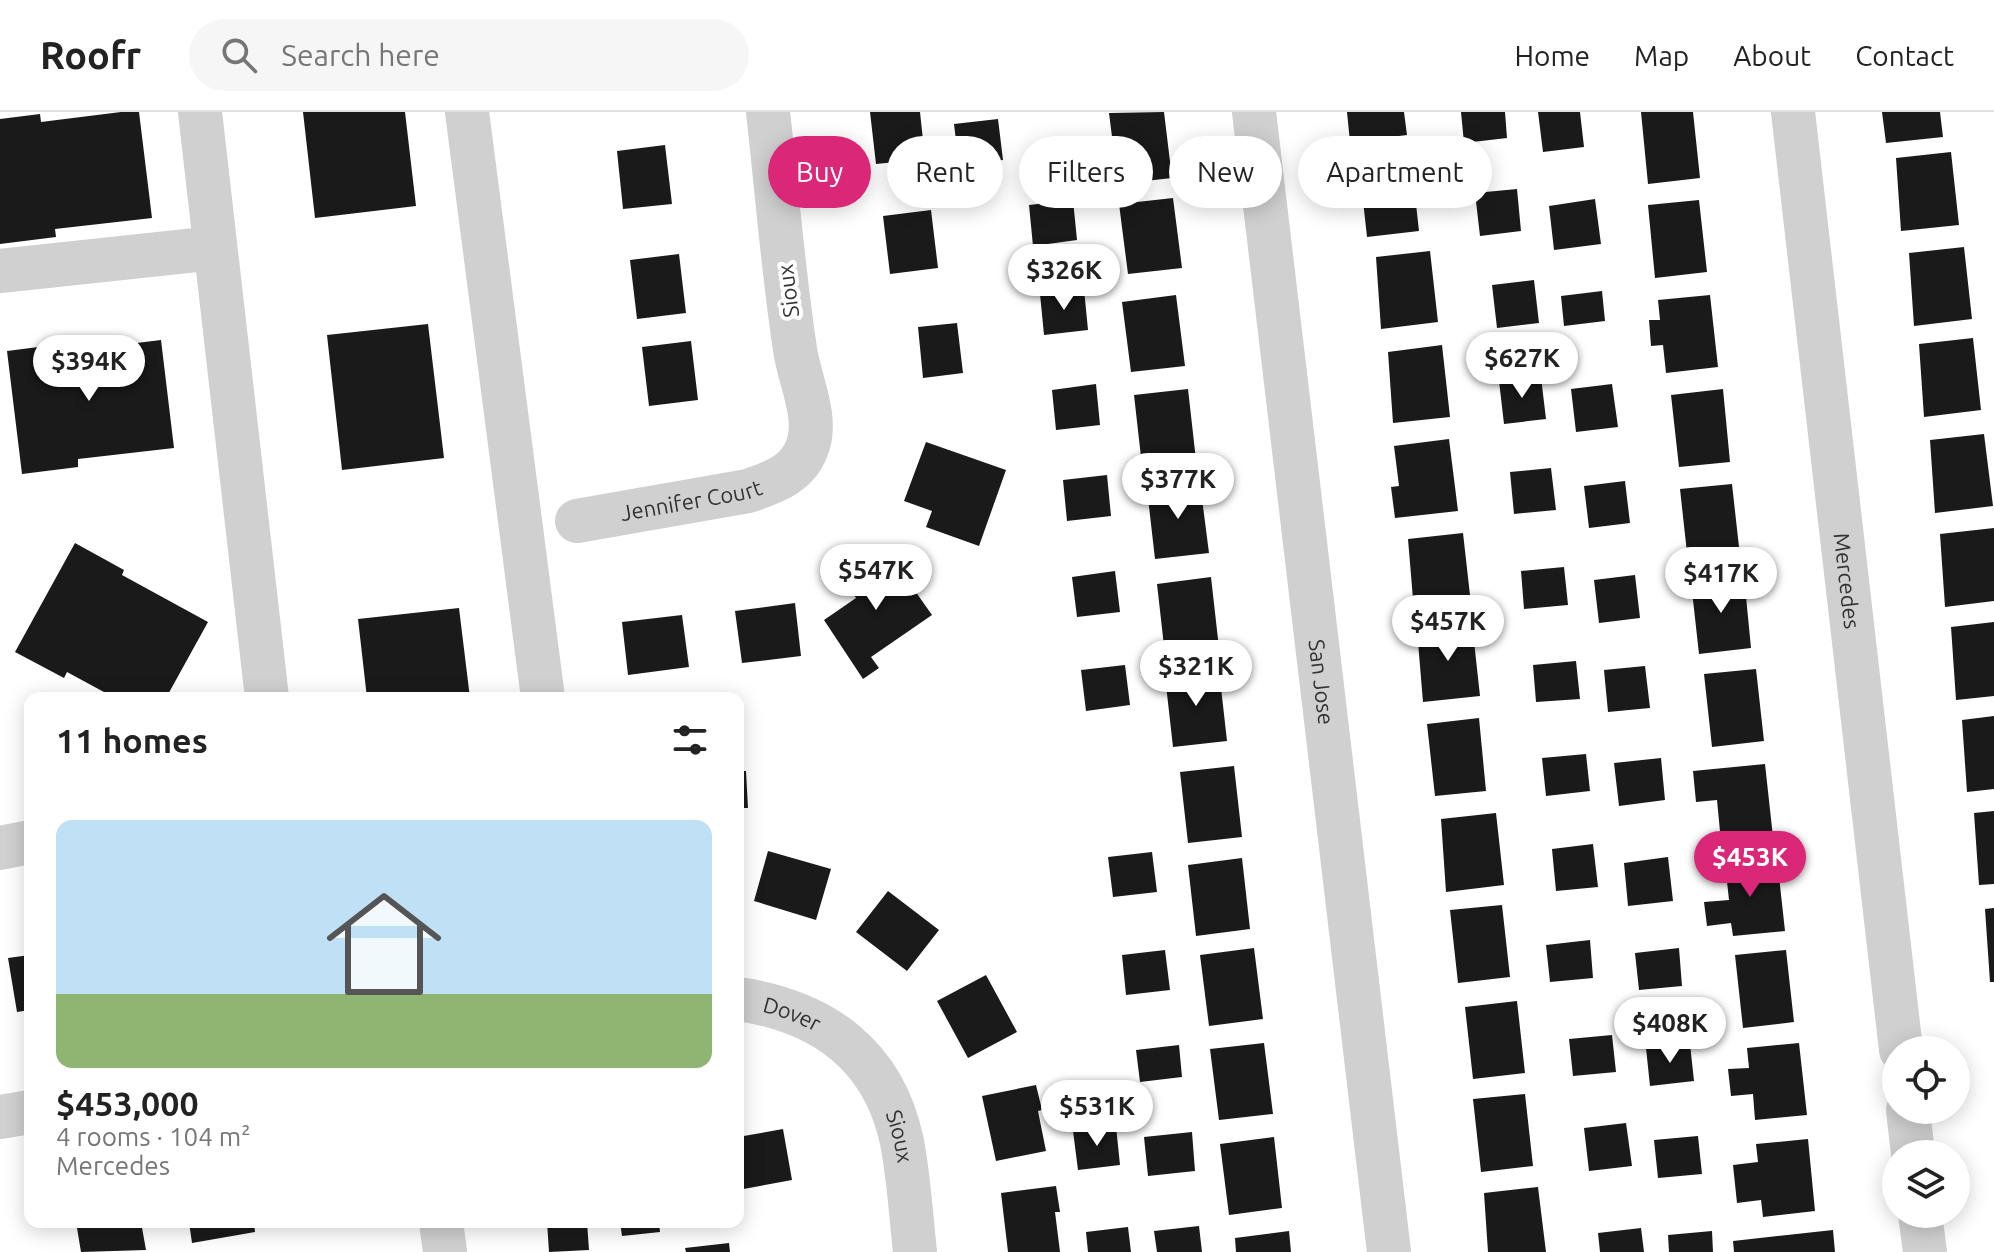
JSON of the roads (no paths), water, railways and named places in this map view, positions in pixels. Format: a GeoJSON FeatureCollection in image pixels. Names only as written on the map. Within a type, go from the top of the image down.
{"type":"FeatureCollection","features":[{"type":"Feature","properties":{"kind":"street"},"geometry":{"type":"LineString","coordinates":[[200,112],[266,692]]}},
{"type":"Feature","properties":{"kind":"street"},"geometry":{"type":"LineString","coordinates":[[467,112],[542,692]]}},
{"type":"Feature","properties":{"kind":"street","name":"Sioux"},"geometry":{"type":"LineString","coordinates":[[768,112],[795,351],[811,422],[809,443],[798,466]]}},
{"type":"Feature","properties":{"kind":"street","name":"San Jose"},"geometry":{"type":"LineString","coordinates":[[1254,112],[1389,1252]]}},
{"type":"Feature","properties":{"kind":"street","name":"Mercedes"},"geometry":{"type":"LineString","coordinates":[[1793,112],[1899,1036]]}},
{"type":"Feature","properties":{"kind":"street"},"geometry":{"type":"LineString","coordinates":[[0,271],[215,248]]}},
{"type":"Feature","properties":{"kind":"street","name":"Jennifer Court"},"geometry":{"type":"LineString","coordinates":[[577,521],[748,491],[775,482],[798,466]]}},
{"type":"Feature","properties":{"kind":"street"},"geometry":{"type":"LineString","coordinates":[[0,848],[24,843]]}},
{"type":"Feature","properties":{"kind":"street","name":"Dover"},"geometry":{"type":"LineString","coordinates":[[744,1000],[793,1011],[841,1038]]}},
{"type":"Feature","properties":{"kind":"street","name":"Sioux"},"geometry":{"type":"LineString","coordinates":[[841,1038],[865,1062],[892,1107],[901,1142],[915,1252]]}},
{"type":"Feature","properties":{"kind":"street"},"geometry":{"type":"LineString","coordinates":[[0,1117],[24,1113]]}},
{"type":"Feature","properties":{"kind":"street"},"geometry":{"type":"LineString","coordinates":[[442,1228],[445,1252]]}},
{"type":"Feature","properties":{"kind":"street"},"geometry":{"type":"LineString","coordinates":[[1922,1228],[1925,1252]]}}]}
